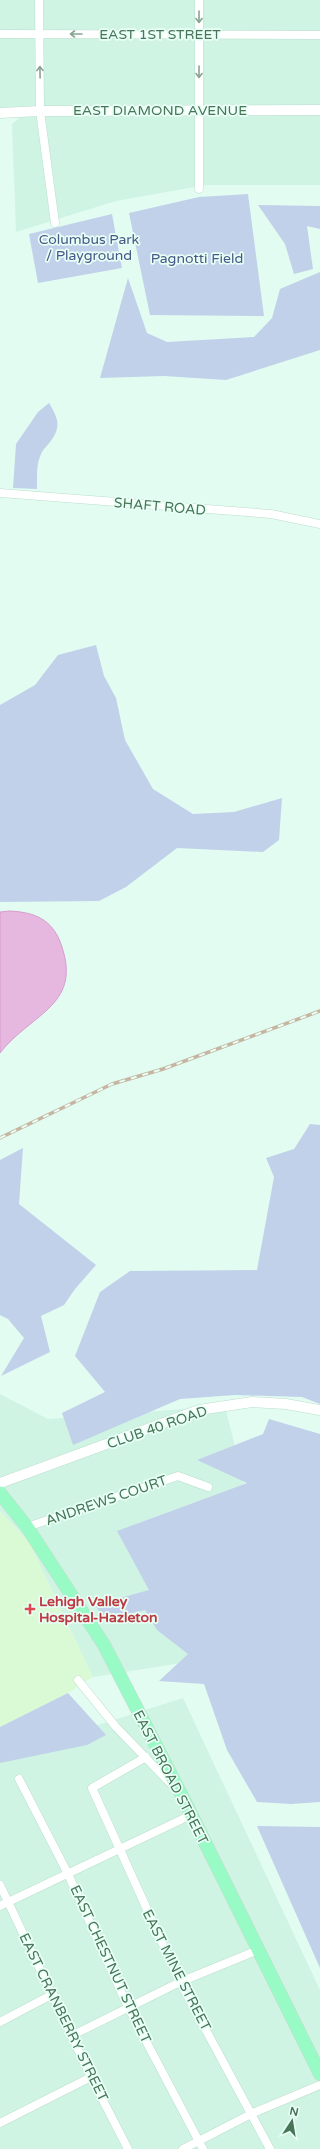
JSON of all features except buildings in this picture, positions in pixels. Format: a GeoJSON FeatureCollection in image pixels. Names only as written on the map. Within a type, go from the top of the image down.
{"type":"FeatureCollection","features":[{"type":"Feature","properties":{"kind":"highway","name":"EAST BROAD STREET"},"geometry":{"type":"LineString","coordinates":[[0,1493],[27,1527],[104,1645],[182,1796],[320,2074]]}},
{"type":"Feature","properties":{"kind":"street"},"geometry":{"type":"LineString","coordinates":[[39,0],[40,111],[55,223]]}},
{"type":"Feature","properties":{"kind":"street"},"geometry":{"type":"LineString","coordinates":[[199,0],[199,189]]}},
{"type":"Feature","properties":{"kind":"street","name":"EAST 1ST STREET"},"geometry":{"type":"LineString","coordinates":[[0,34],[320,35]]}},
{"type":"Feature","properties":{"kind":"street","name":"EAST DIAMOND AVENUE"},"geometry":{"type":"LineString","coordinates":[[0,113],[40,111],[320,110]]}},
{"type":"Feature","properties":{"kind":"street","name":"SHAFT ROAD"},"geometry":{"type":"LineString","coordinates":[[0,493],[271,514],[320,524]]}},
{"type":"Feature","properties":{"kind":"street","name":"CLUB 40 ROAD"},"geometry":{"type":"LineString","coordinates":[[0,1483],[199,1410],[252,1402],[270,1402],[320,1410]]}},
{"type":"Feature","properties":{"kind":"street","name":"ANDREWS COURT"},"geometry":{"type":"LineString","coordinates":[[27,1527],[178,1476],[208,1487]]}},
{"type":"Feature","properties":{"kind":"street"},"geometry":{"type":"LineString","coordinates":[[78,1680],[116,1727],[182,1796]]}},
{"type":"Feature","properties":{"kind":"street","name":"EAST MINE STREET"},"geometry":{"type":"LineString","coordinates":[[146,1757],[92,1788],[180,1982],[253,2113],[270,2149]]}},
{"type":"Feature","properties":{"kind":"street","name":"EAST CHESTNUT STREET"},"geometry":{"type":"LineString","coordinates":[[19,1779],[68,1874],[128,2007],[201,2145]]}},
{"type":"Feature","properties":{"kind":"street"},"geometry":{"type":"LineString","coordinates":[[4,1904],[68,1874],[118,1848],[191,1815]]}},
{"type":"Feature","properties":{"kind":"street","name":"EAST CRANBERRY STREET"},"geometry":{"type":"LineString","coordinates":[[0,1885],[4,1904],[53,1994],[91,2077],[128,2149]]}},
{"type":"Feature","properties":{"kind":"street"},"geometry":{"type":"LineString","coordinates":[[73,2035],[180,1982],[258,1950]]}},
{"type":"Feature","properties":{"kind":"street"},"geometry":{"type":"LineString","coordinates":[[0,2022],[53,1994]]}},
{"type":"Feature","properties":{"kind":"street"},"geometry":{"type":"LineString","coordinates":[[0,2123],[91,2077]]}},
{"type":"Feature","properties":{"kind":"street"},"geometry":{"type":"LineString","coordinates":[[183,2149],[201,2145],[253,2113],[320,2085]]}},
{"type":"Feature","properties":{"kind":"shaded area"},"geometry":{"type":"Polygon","coordinates":[[[0,0],[320,0],[320,185],[206,185],[116,201],[16,232],[12,124],[30,109],[0,108],[0,0]]]}},
{"type":"Feature","properties":{"kind":"shaded area"},"geometry":{"type":"Polygon","coordinates":[[[9,911],[32,914],[50,925],[59,939],[66,961],[66,979],[61,993],[52,1005],[13,1039],[0,1053],[0,912],[9,911]]]}},
{"type":"Feature","properties":{"kind":"shaded area"},"geometry":{"type":"Polygon","coordinates":[[[0,1394],[48,1419],[225,1406],[244,1484],[133,1525],[207,1659],[93,1677],[29,1542],[0,1511],[0,1394]]]}},
{"type":"Feature","properties":{"kind":"shaded area","name":"Lehigh Valley Hospital-Hazleton"},"geometry":{"type":"Polygon","coordinates":[[[0,1511],[29,1542],[93,1677],[68,1693],[0,1727],[0,1511]]]}},
{"type":"Feature","properties":{"kind":"shaded area"},"geometry":{"type":"Polygon","coordinates":[[[183,1698],[320,1990],[320,2149],[0,2149],[0,1756],[183,1698]]]}},
{"type":"Feature","properties":{"kind":"green space","name":"Pagnotti Field"},"geometry":{"type":"Polygon","coordinates":[[[248,194],[264,316],[150,315],[129,213],[199,197],[248,194]]]}},
{"type":"Feature","properties":{"kind":"green space"},"geometry":{"type":"Polygon","coordinates":[[[258,205],[320,206],[320,229],[307,226],[313,269],[294,274],[285,244],[258,205]]]}},
{"type":"Feature","properties":{"kind":"green space","name":"Columbus Park / Playground"},"geometry":{"type":"Polygon","coordinates":[[[112,214],[122,268],[38,283],[29,234],[112,214]]]}},
{"type":"Feature","properties":{"kind":"green space"},"geometry":{"type":"Polygon","coordinates":[[[320,272],[320,350],[226,380],[164,376],[100,378],[128,278],[147,333],[167,342],[254,337],[272,318],[280,289],[320,272]]]}},
{"type":"Feature","properties":{"kind":"green space"},"geometry":{"type":"Polygon","coordinates":[[[49,403],[55,413],[57,427],[54,437],[40,456],[37,470],[37,489],[13,488],[16,444],[38,412],[49,403]]]}},
{"type":"Feature","properties":{"kind":"green space"},"geometry":{"type":"Polygon","coordinates":[[[96,645],[104,676],[116,698],[125,740],[153,789],[193,814],[234,812],[282,798],[279,840],[263,852],[177,848],[126,887],[99,901],[0,902],[0,705],[35,685],[58,655],[96,645]]]}},
{"type":"Feature","properties":{"kind":"green space"},"geometry":{"type":"Polygon","coordinates":[[[310,1124],[320,1125],[320,1404],[302,1397],[235,1395],[180,1399],[73,1445],[62,1413],[105,1392],[75,1356],[100,1292],[130,1271],[257,1270],[274,1177],[266,1158],[294,1149],[310,1124]]]}},
{"type":"Feature","properties":{"kind":"green space"},"geometry":{"type":"Polygon","coordinates":[[[23,1148],[19,1204],[96,1265],[75,1289],[64,1305],[41,1316],[50,1352],[1,1376],[24,1338],[8,1319],[0,1315],[0,1160],[23,1148]]]}},
{"type":"Feature","properties":{"kind":"green space"},"geometry":{"type":"Polygon","coordinates":[[[269,1419],[320,1434],[320,1802],[291,1804],[257,1802],[227,1750],[204,1684],[159,1681],[188,1654],[157,1630],[145,1610],[105,1620],[95,1605],[149,1590],[117,1531],[247,1483],[197,1460],[263,1434],[269,1419]]]}},
{"type":"Feature","properties":{"kind":"green space"},"geometry":{"type":"Polygon","coordinates":[[[68,1693],[106,1735],[87,1745],[0,1763],[0,1727],[68,1693]]]}},
{"type":"Feature","properties":{"kind":"green space"},"geometry":{"type":"Polygon","coordinates":[[[257,1826],[320,1827],[320,1968],[257,1826]]]}},
{"type":"Feature","properties":{"kind":"railway"},"geometry":{"type":"LineString","coordinates":[[0,1138],[112,1084],[163,1069],[320,1011]]}},
{"type":"Feature","properties":{"kind":"place","name":"Lehigh Valley Hospital-Hazleton"},"geometry":{"type":"Point","coordinates":[30,1609]}}]}
